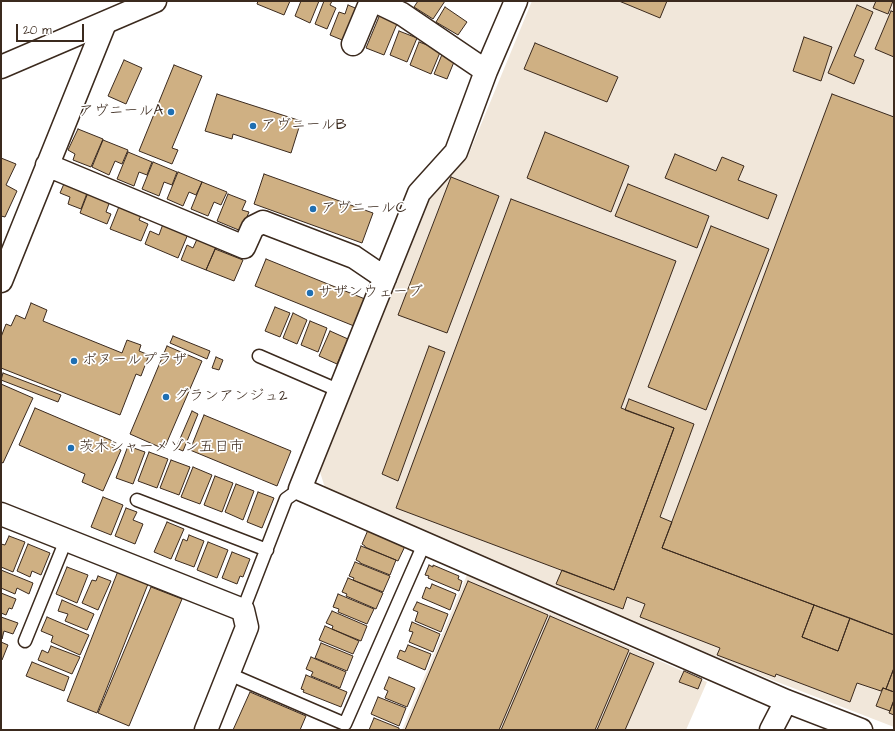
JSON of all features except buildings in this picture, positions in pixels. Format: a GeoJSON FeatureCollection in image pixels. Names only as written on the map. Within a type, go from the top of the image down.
{"type":"FeatureCollection","features":[{"type":"Feature","properties":{"kind":"street"},"geometry":{"type":"LineString","coordinates":[[1,67],[155,1]]}},
{"type":"Feature","properties":{"kind":"street"},"geometry":{"type":"LineString","coordinates":[[353,44],[371,1]]}},
{"type":"Feature","properties":{"kind":"street"},"geometry":{"type":"LineString","coordinates":[[375,1],[402,14],[486,72]]}},
{"type":"Feature","properties":{"kind":"street"},"geometry":{"type":"LineString","coordinates":[[516,1],[486,72],[456,152],[419,193],[300,489],[786,701],[861,730]]}},
{"type":"Feature","properties":{"kind":"street"},"geometry":{"type":"LineString","coordinates":[[1,281],[105,22]]}},
{"type":"Feature","properties":{"kind":"street"},"geometry":{"type":"LineString","coordinates":[[48,165],[244,247],[253,227],[263,222],[354,257],[385,278]]}},
{"type":"Feature","properties":{"kind":"street"},"geometry":{"type":"LineString","coordinates":[[1,514],[243,610],[248,627],[206,730]]}},
{"type":"Feature","properties":{"kind":"street"},"geometry":{"type":"LineString","coordinates":[[772,730],[786,701]]}},
{"type":"Feature","properties":{"kind":"lane"},"geometry":{"type":"LineString","coordinates":[[259,356],[340,391]]}},
{"type":"Feature","properties":{"kind":"lane"},"geometry":{"type":"LineString","coordinates":[[243,610],[286,499],[300,489]]}},
{"type":"Feature","properties":{"kind":"lane"},"geometry":{"type":"LineString","coordinates":[[137,500],[267,550]]}},
{"type":"Feature","properties":{"kind":"lane"},"geometry":{"type":"LineString","coordinates":[[25,641],[66,540]]}},
{"type":"Feature","properties":{"kind":"lane"},"geometry":{"type":"LineString","coordinates":[[229,674],[345,724],[424,544]]}},
{"type":"Feature","properties":{"kind":"shaded area"},"geometry":{"type":"Polygon","coordinates":[[[532,1],[894,1],[894,727],[762,676],[326,491],[320,472],[430,199],[468,156],[532,1]]]}},
{"type":"Feature","properties":{"kind":"shaded area"},"geometry":{"type":"Polygon","coordinates":[[[467,575],[707,682],[686,730],[402,730],[467,575]]]}},
{"type":"Feature","properties":{"kind":"place","name":"アヴニールA"},"geometry":{"type":"Point","coordinates":[171,112]}},
{"type":"Feature","properties":{"kind":"place","name":"アヴニールB"},"geometry":{"type":"Point","coordinates":[253,126]}},
{"type":"Feature","properties":{"kind":"place","name":"アヴニールC"},"geometry":{"type":"Point","coordinates":[313,209]}},
{"type":"Feature","properties":{"kind":"place","name":"サザンウェーブ"},"geometry":{"type":"Point","coordinates":[310,293]}},
{"type":"Feature","properties":{"kind":"place","name":"ボヌールプラザ"},"geometry":{"type":"Point","coordinates":[74,361]}},
{"type":"Feature","properties":{"kind":"place","name":"グランアンジュ2"},"geometry":{"type":"Point","coordinates":[166,397]}},
{"type":"Feature","properties":{"kind":"place","name":"茨木シャーメゾン五日市"},"geometry":{"type":"Point","coordinates":[71,448]}}]}
